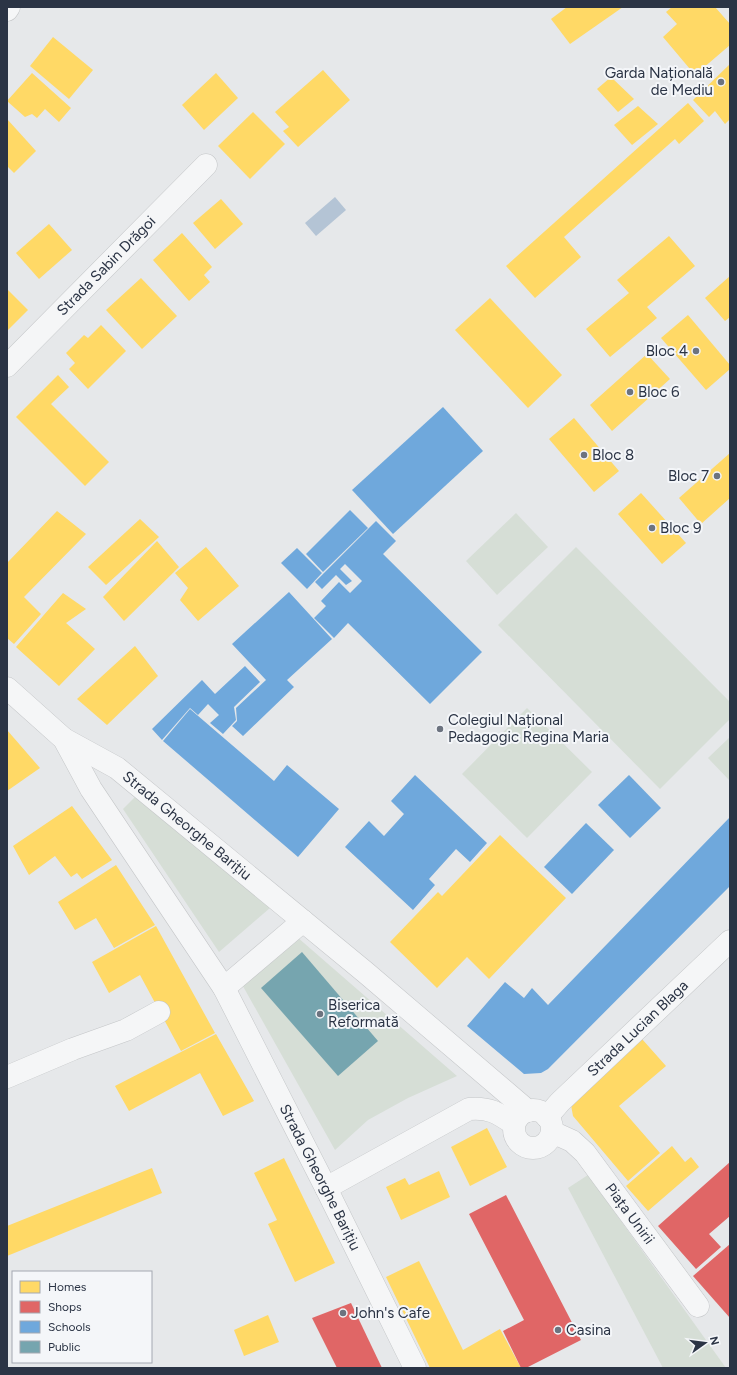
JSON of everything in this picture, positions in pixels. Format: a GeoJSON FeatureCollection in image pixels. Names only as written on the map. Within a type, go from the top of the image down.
{"type":"FeatureCollection","features":[{"type":"Feature","properties":{"kind":"street","name":"Strada Sabin Drăgoi"},"geometry":{"type":"LineString","coordinates":[[7,366],[206,165]]}},
{"type":"Feature","properties":{"kind":"street","name":"Strada Gheorghe Barițiu"},"geometry":{"type":"LineString","coordinates":[[7,688],[64,739],[117,768],[365,972],[535,1121]]}},
{"type":"Feature","properties":{"kind":"street","name":"Strada Gheorghe Barițiu"},"geometry":{"type":"LineString","coordinates":[[64,739],[91,789],[224,988],[326,1188],[415,1368]]}},
{"type":"Feature","properties":{"kind":"street"},"geometry":{"type":"LineString","coordinates":[[224,988],[303,921]]}},
{"type":"Feature","properties":{"kind":"street","name":"Strada Lucian Blaga"},"geometry":{"type":"LineString","coordinates":[[535,1121],[566,1097],[730,941]]}},
{"type":"Feature","properties":{"kind":"street"},"geometry":{"type":"LineString","coordinates":[[7,1077],[72,1049],[126,1030],[159,1012]]}},
{"type":"Feature","properties":{"kind":"street"},"geometry":{"type":"LineString","coordinates":[[326,1188],[469,1109],[480,1108],[535,1121]]}},
{"type":"Feature","properties":{"kind":"street","name":"Piața Unirii"},"geometry":{"type":"LineString","coordinates":[[535,1121],[572,1141],[584,1153],[698,1306]]}},
{"type":"Feature","properties":{"kind":"shaded area"},"geometry":{"type":"Polygon","coordinates":[[[516,513],[548,547],[497,595],[466,561],[516,513]]]}},
{"type":"Feature","properties":{"kind":"shaded area"},"geometry":{"type":"Polygon","coordinates":[[[576,547],[730,702],[730,719],[660,789],[498,625],[576,547]]]}},
{"type":"Feature","properties":{"kind":"shaded area"},"geometry":{"type":"Polygon","coordinates":[[[527,708],[592,772],[527,838],[462,774],[527,708]]]}},
{"type":"Feature","properties":{"kind":"shaded area"},"geometry":{"type":"Polygon","coordinates":[[[730,737],[730,781],[708,758],[730,737]]]}},
{"type":"Feature","properties":{"kind":"shaded area"},"geometry":{"type":"Polygon","coordinates":[[[135,797],[270,908],[219,952],[123,809],[135,797]]]}},
{"type":"Feature","properties":{"kind":"shaded area"},"geometry":{"type":"Polygon","coordinates":[[[289,930],[457,1076],[408,1098],[368,1120],[335,1150],[235,972],[289,930]]]}},
{"type":"Feature","properties":{"kind":"shaded area"},"geometry":{"type":"Polygon","coordinates":[[[588,1175],[726,1368],[663,1368],[568,1188],[588,1175]]]}},
{"type":"Feature","properties":{"kind":"water"},"geometry":{"type":"Polygon","coordinates":[[[335,197],[346,210],[316,236],[305,223],[335,197]]]}},
{"type":"Feature","properties":{"kind":"building: Homes"},"geometry":{"type":"Polygon","coordinates":[[[567,7],[623,7],[570,44],[551,19],[567,7]]]}},
{"type":"Feature","properties":{"kind":"building: Homes"},"geometry":{"type":"Polygon","coordinates":[[[672,7],[715,7],[730,24],[730,45],[695,75],[663,37],[677,24],[666,12],[672,7]]]}},
{"type":"Feature","properties":{"kind":"building: Homes"},"geometry":{"type":"Polygon","coordinates":[[[53,37],[93,70],[69,99],[30,66],[53,37]]]}},
{"type":"Feature","properties":{"kind":"building: Homes","name":"Garda Națională de Mediu"},"geometry":{"type":"Polygon","coordinates":[[[730,64],[730,119],[725,124],[715,111],[709,117],[693,100],[730,64]]]}},
{"type":"Feature","properties":{"kind":"building: Homes"},"geometry":{"type":"Polygon","coordinates":[[[323,70],[350,100],[298,147],[283,131],[289,127],[275,112],[323,70]]]}},
{"type":"Feature","properties":{"kind":"building: Homes"},"geometry":{"type":"Polygon","coordinates":[[[32,73],[71,108],[59,122],[45,109],[37,118],[32,114],[25,117],[7,101],[32,73]]]}},
{"type":"Feature","properties":{"kind":"building: Homes"},"geometry":{"type":"Polygon","coordinates":[[[216,73],[238,98],[204,130],[182,105],[216,73]]]}},
{"type":"Feature","properties":{"kind":"building: Homes"},"geometry":{"type":"Polygon","coordinates":[[[611,77],[634,99],[618,112],[597,89],[611,77]]]}},
{"type":"Feature","properties":{"kind":"building: Homes"},"geometry":{"type":"Polygon","coordinates":[[[688,103],[704,121],[679,144],[675,139],[564,237],[581,257],[535,298],[506,266],[688,103]]]}},
{"type":"Feature","properties":{"kind":"building: Homes"},"geometry":{"type":"Polygon","coordinates":[[[638,106],[658,124],[632,145],[614,125],[638,106]]]}},
{"type":"Feature","properties":{"kind":"building: Homes"},"geometry":{"type":"Polygon","coordinates":[[[253,112],[285,144],[250,179],[218,146],[253,112]]]}},
{"type":"Feature","properties":{"kind":"building: Homes"},"geometry":{"type":"Polygon","coordinates":[[[7,119],[36,151],[14,173],[7,166],[7,119]]]}},
{"type":"Feature","properties":{"kind":"building: Homes"},"geometry":{"type":"Polygon","coordinates":[[[221,199],[243,224],[215,249],[193,223],[221,199]]]}},
{"type":"Feature","properties":{"kind":"building: Homes"},"geometry":{"type":"Polygon","coordinates":[[[49,224],[72,250],[39,279],[16,253],[49,224]]]}},
{"type":"Feature","properties":{"kind":"building: Homes"},"geometry":{"type":"Polygon","coordinates":[[[182,233],[212,267],[204,275],[210,282],[189,301],[153,260],[182,233]]]}},
{"type":"Feature","properties":{"kind":"building: Homes"},"geometry":{"type":"Polygon","coordinates":[[[669,236],[695,266],[647,307],[657,318],[610,357],[586,329],[629,293],[617,280],[669,236]]]}},
{"type":"Feature","properties":{"kind":"building: Homes"},"geometry":{"type":"Polygon","coordinates":[[[730,276],[730,317],[725,321],[705,298],[730,276]]]}},
{"type":"Feature","properties":{"kind":"building: Homes"},"geometry":{"type":"Polygon","coordinates":[[[141,278],[177,316],[142,349],[106,310],[141,278]]]}},
{"type":"Feature","properties":{"kind":"building: Homes"},"geometry":{"type":"Polygon","coordinates":[[[7,289],[28,310],[7,331],[7,289]]]}},
{"type":"Feature","properties":{"kind":"building: Homes"},"geometry":{"type":"Polygon","coordinates":[[[490,298],[562,375],[528,408],[455,330],[490,298]]]}},
{"type":"Feature","properties":{"kind":"building: Homes","name":"Bloc 4"},"geometry":{"type":"Polygon","coordinates":[[[688,315],[730,365],[730,369],[706,390],[661,338],[688,315]]]}},
{"type":"Feature","properties":{"kind":"building: Homes"},"geometry":{"type":"Polygon","coordinates":[[[101,325],[126,351],[88,389],[69,369],[75,363],[66,353],[84,335],[88,338],[101,325]]]}},
{"type":"Feature","properties":{"kind":"building: Homes","name":"Bloc 6"},"geometry":{"type":"Polygon","coordinates":[[[647,354],[670,379],[612,431],[590,405],[647,354]]]}},
{"type":"Feature","properties":{"kind":"building: Homes"},"geometry":{"type":"Polygon","coordinates":[[[58,375],[69,387],[51,404],[109,462],[85,486],[16,417],[58,375]]]}},
{"type":"Feature","properties":{"kind":"building: Homes","name":"Bloc 8"},"geometry":{"type":"Polygon","coordinates":[[[574,418],[619,471],[594,492],[549,439],[574,418]]]}},
{"type":"Feature","properties":{"kind":"building: Homes","name":"Bloc 7"},"geometry":{"type":"Polygon","coordinates":[[[730,453],[730,498],[701,524],[679,498],[730,453]]]}},
{"type":"Feature","properties":{"kind":"building: Homes","name":"Bloc 9"},"geometry":{"type":"Polygon","coordinates":[[[641,493],[686,543],[662,564],[618,514],[641,493]]]}},
{"type":"Feature","properties":{"kind":"building: Homes"},"geometry":{"type":"Polygon","coordinates":[[[57,511],[86,534],[24,597],[41,614],[14,644],[7,638],[7,563],[57,511]]]}},
{"type":"Feature","properties":{"kind":"building: Homes"},"geometry":{"type":"Polygon","coordinates":[[[140,519],[159,537],[106,585],[88,567],[140,519]]]}},
{"type":"Feature","properties":{"kind":"building: Homes"},"geometry":{"type":"Polygon","coordinates":[[[157,541],[179,567],[124,621],[103,597],[157,541]]]}},
{"type":"Feature","properties":{"kind":"building: Homes"},"geometry":{"type":"Polygon","coordinates":[[[206,547],[239,586],[198,621],[180,600],[188,588],[175,573],[206,547]]]}},
{"type":"Feature","properties":{"kind":"building: Homes"},"geometry":{"type":"Polygon","coordinates":[[[63,593],[86,609],[66,623],[95,649],[59,686],[16,647],[63,593]]]}},
{"type":"Feature","properties":{"kind":"building: Homes"},"geometry":{"type":"Polygon","coordinates":[[[135,646],[158,676],[107,725],[77,699],[135,646]]]}},
{"type":"Feature","properties":{"kind":"building: Homes"},"geometry":{"type":"Polygon","coordinates":[[[7,730],[40,768],[7,791],[7,730]]]}},
{"type":"Feature","properties":{"kind":"building: Homes"},"geometry":{"type":"Polygon","coordinates":[[[72,806],[112,860],[82,879],[77,873],[71,877],[55,856],[29,875],[13,846],[72,806]]]}},
{"type":"Feature","properties":{"kind":"building: Homes"},"geometry":{"type":"Polygon","coordinates":[[[500,835],[566,898],[489,979],[467,957],[437,988],[390,942],[438,892],[442,896],[500,835]]]}},
{"type":"Feature","properties":{"kind":"building: Homes"},"geometry":{"type":"Polygon","coordinates":[[[116,865],[155,925],[114,948],[96,918],[75,930],[58,902],[116,865]]]}},
{"type":"Feature","properties":{"kind":"building: Homes"},"geometry":{"type":"Polygon","coordinates":[[[156,926],[215,1033],[181,1051],[140,975],[109,993],[92,962],[156,926]]]}},
{"type":"Feature","properties":{"kind":"building: Homes"},"geometry":{"type":"Polygon","coordinates":[[[216,1034],[254,1101],[223,1116],[200,1073],[129,1111],[115,1086],[216,1034]]]}},
{"type":"Feature","properties":{"kind":"building: Homes"},"geometry":{"type":"Polygon","coordinates":[[[642,1039],[666,1066],[619,1106],[660,1153],[628,1181],[573,1116],[571,1105],[642,1039]]]}},
{"type":"Feature","properties":{"kind":"building: Homes"},"geometry":{"type":"Polygon","coordinates":[[[487,1128],[507,1167],[470,1186],[451,1147],[487,1128]]]}},
{"type":"Feature","properties":{"kind":"building: Homes"},"geometry":{"type":"Polygon","coordinates":[[[672,1146],[685,1162],[691,1157],[699,1167],[648,1211],[626,1186],[672,1146]]]}},
{"type":"Feature","properties":{"kind":"building: Homes"},"geometry":{"type":"Polygon","coordinates":[[[284,1158],[335,1263],[295,1282],[268,1224],[277,1220],[254,1173],[284,1158]]]}},
{"type":"Feature","properties":{"kind":"building: Homes"},"geometry":{"type":"Polygon","coordinates":[[[152,1168],[162,1193],[7,1256],[7,1226],[152,1168]]]}},
{"type":"Feature","properties":{"kind":"building: Homes"},"geometry":{"type":"Polygon","coordinates":[[[439,1171],[450,1197],[401,1220],[386,1187],[405,1178],[409,1185],[439,1171]]]}},
{"type":"Feature","properties":{"kind":"building: Homes"},"geometry":{"type":"Polygon","coordinates":[[[419,1261],[463,1350],[500,1329],[521,1368],[430,1368],[386,1277],[419,1261]]]}},
{"type":"Feature","properties":{"kind":"building: Homes"},"geometry":{"type":"Polygon","coordinates":[[[268,1315],[279,1342],[244,1356],[234,1330],[268,1315]]]}},
{"type":"Feature","properties":{"kind":"building: Shops"},"geometry":{"type":"Polygon","coordinates":[[[730,1162],[730,1216],[709,1234],[721,1247],[696,1269],[658,1226],[730,1162]]]}},
{"type":"Feature","properties":{"kind":"building: Shops"},"geometry":{"type":"Polygon","coordinates":[[[506,1195],[581,1340],[526,1368],[521,1368],[503,1331],[524,1320],[469,1214],[506,1195]]]}},
{"type":"Feature","properties":{"kind":"building: Shops"},"geometry":{"type":"Polygon","coordinates":[[[730,1244],[730,1318],[693,1276],[730,1244]]]}},
{"type":"Feature","properties":{"kind":"building: Shops"},"geometry":{"type":"Polygon","coordinates":[[[351,1303],[382,1368],[337,1368],[312,1318],[351,1303]]]}},
{"type":"Feature","properties":{"kind":"building: Schools"},"geometry":{"type":"Polygon","coordinates":[[[443,407],[483,451],[393,534],[352,490],[443,407]]]}},
{"type":"Feature","properties":{"kind":"building: Schools"},"geometry":{"type":"Polygon","coordinates":[[[350,510],[368,528],[323,572],[306,554],[350,510]]]}},
{"type":"Feature","properties":{"kind":"building: Schools"},"geometry":{"type":"Polygon","coordinates":[[[376,521],[396,541],[383,554],[482,652],[430,704],[348,623],[334,638],[314,618],[326,606],[321,601],[339,582],[350,593],[362,581],[345,564],[340,569],[352,581],[346,585],[336,575],[322,589],[315,582],[376,521]]]}},
{"type":"Feature","properties":{"kind":"building: Schools"},"geometry":{"type":"Polygon","coordinates":[[[297,548],[322,573],[307,589],[281,563],[297,548]]]}},
{"type":"Feature","properties":{"kind":"building: Schools"},"geometry":{"type":"Polygon","coordinates":[[[289,592],[332,639],[287,680],[294,687],[243,736],[232,726],[237,721],[236,708],[266,680],[232,644],[289,592]]]}},
{"type":"Feature","properties":{"kind":"building: Schools"},"geometry":{"type":"Polygon","coordinates":[[[245,666],[260,682],[234,707],[236,720],[223,734],[210,723],[219,715],[208,704],[198,715],[190,708],[162,740],[152,729],[202,680],[215,694],[245,666]]]}},
{"type":"Feature","properties":{"kind":"building: Schools"},"geometry":{"type":"Polygon","coordinates":[[[190,709],[274,781],[287,765],[339,809],[298,857],[163,741],[190,709]]]}},
{"type":"Feature","properties":{"kind":"building: Schools"},"geometry":{"type":"Polygon","coordinates":[[[415,775],[487,843],[470,862],[456,849],[429,879],[435,885],[413,910],[345,847],[369,821],[384,836],[404,814],[391,801],[415,775]]]}},
{"type":"Feature","properties":{"kind":"building: Schools"},"geometry":{"type":"Polygon","coordinates":[[[629,775],[661,808],[630,838],[598,805],[629,775]]]}},
{"type":"Feature","properties":{"kind":"building: Schools"},"geometry":{"type":"Polygon","coordinates":[[[730,817],[730,886],[548,1069],[541,1073],[524,1074],[467,1026],[505,982],[524,998],[532,988],[548,1005],[730,817]]]}},
{"type":"Feature","properties":{"kind":"building: Schools"},"geometry":{"type":"Polygon","coordinates":[[[586,823],[614,850],[572,894],[544,867],[586,823]]]}},
{"type":"Feature","properties":{"kind":"building: Public","name":"Biserica Reformată"},"geometry":{"type":"Polygon","coordinates":[[[302,952],[378,1041],[338,1076],[261,988],[302,952]]]}},
{"type":"Feature","properties":{"kind":"place","name":"Garda Națională de Mediu"},"geometry":{"type":"Point","coordinates":[721,82]}},
{"type":"Feature","properties":{"kind":"place","name":"Bloc 4"},"geometry":{"type":"Point","coordinates":[696,351]}},
{"type":"Feature","properties":{"kind":"place","name":"Bloc 6"},"geometry":{"type":"Point","coordinates":[630,392]}},
{"type":"Feature","properties":{"kind":"place","name":"Bloc 8"},"geometry":{"type":"Point","coordinates":[584,455]}},
{"type":"Feature","properties":{"kind":"place","name":"Bloc 7"},"geometry":{"type":"Point","coordinates":[717,476]}},
{"type":"Feature","properties":{"kind":"place","name":"Bloc 9"},"geometry":{"type":"Point","coordinates":[652,528]}},
{"type":"Feature","properties":{"kind":"place","name":"Colegiul Național Pedagogic Regina Maria"},"geometry":{"type":"Point","coordinates":[440,729]}},
{"type":"Feature","properties":{"kind":"place","name":"Biserica Reformată"},"geometry":{"type":"Point","coordinates":[320,1014]}},
{"type":"Feature","properties":{"kind":"place","name":"John's Cafe"},"geometry":{"type":"Point","coordinates":[343,1313]}},
{"type":"Feature","properties":{"kind":"place","name":"Casina"},"geometry":{"type":"Point","coordinates":[558,1330]}}]}
